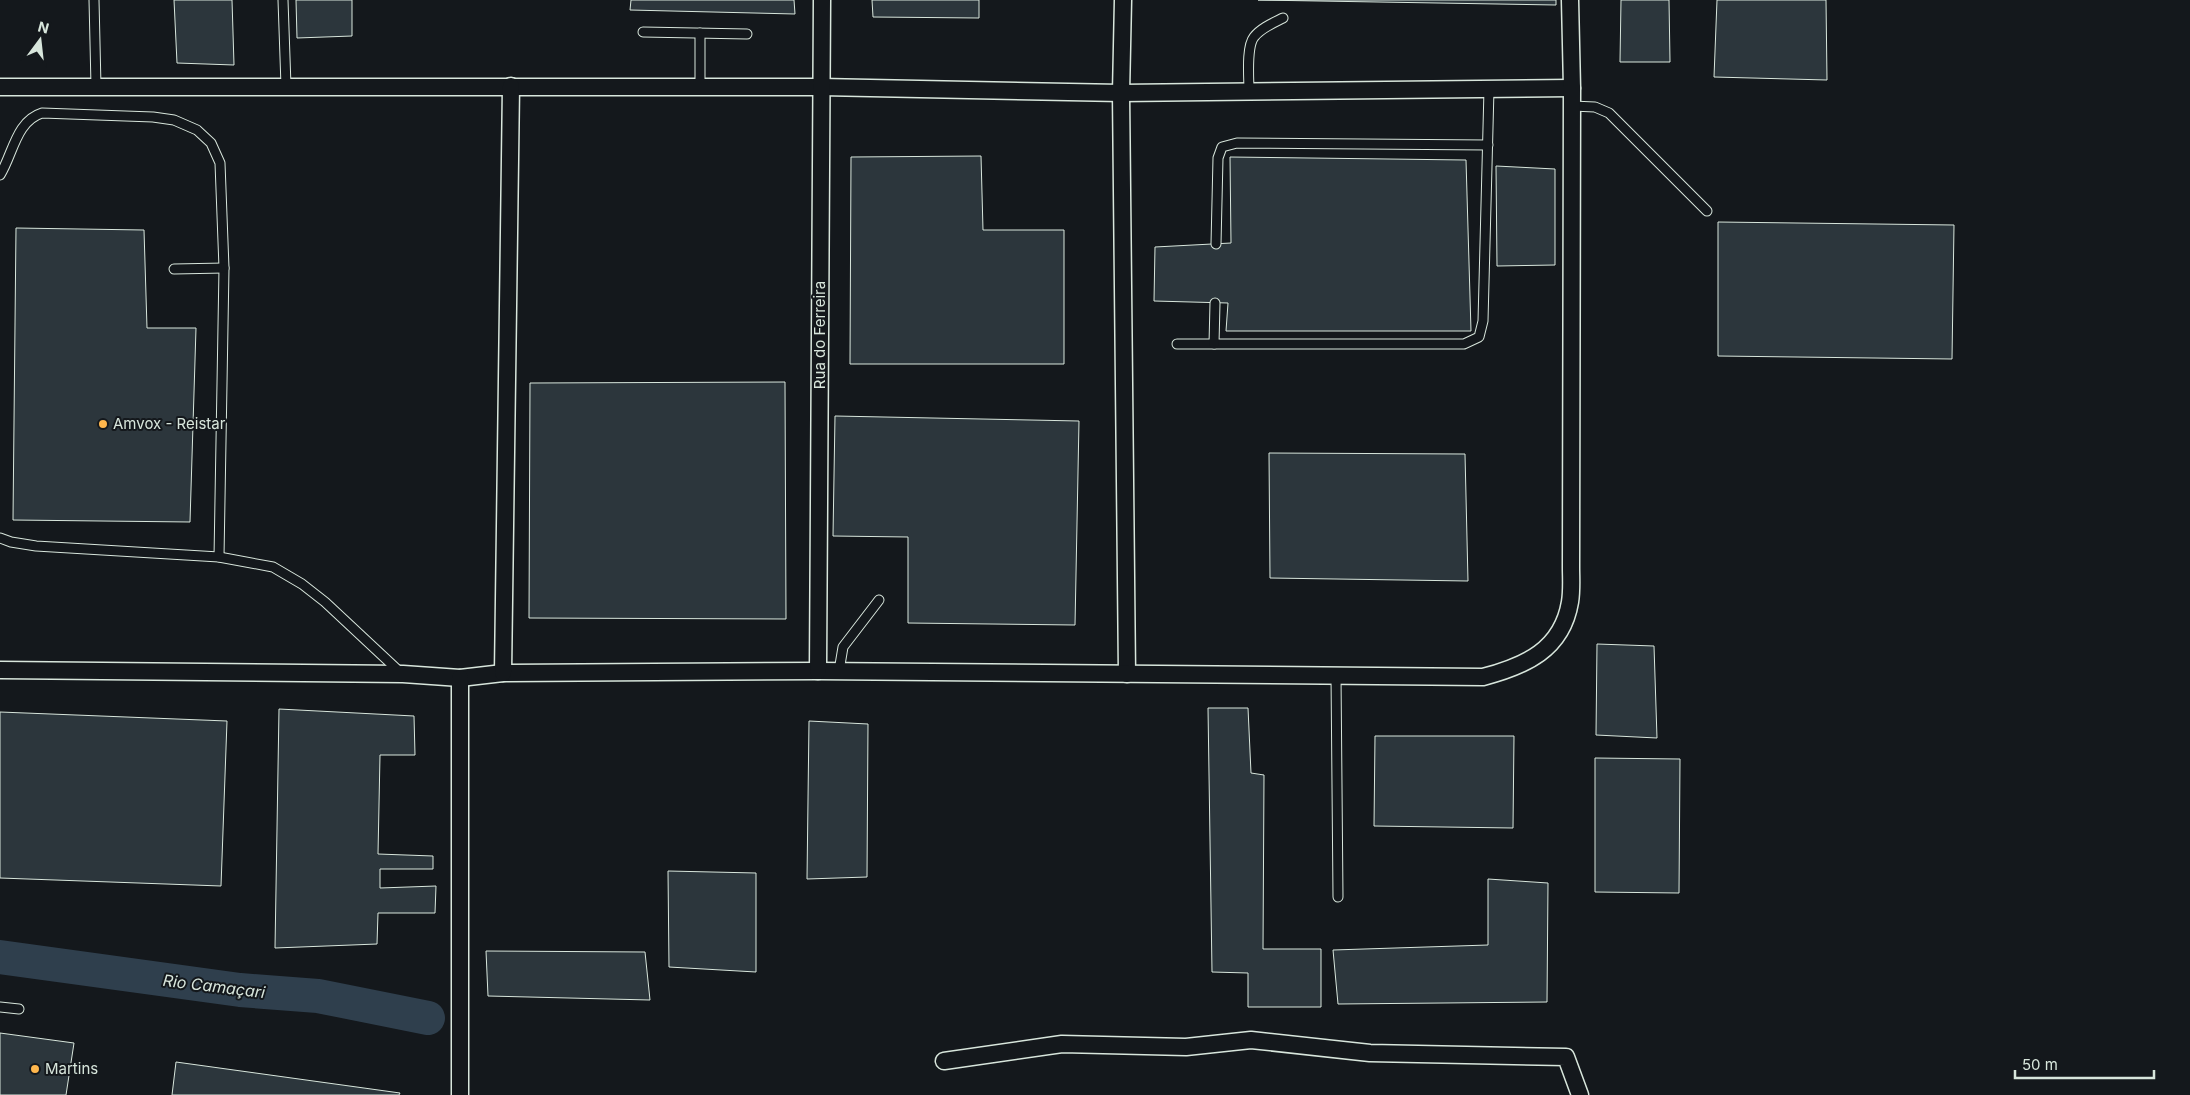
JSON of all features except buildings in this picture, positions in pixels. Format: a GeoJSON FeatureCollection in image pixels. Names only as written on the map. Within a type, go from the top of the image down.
{"type":"FeatureCollection","features":[{"type":"Feature","properties":{"kind":"street","name":"Rua do Ferreira"},"geometry":{"type":"LineString","coordinates":[[818,671],[822,0]]}},
{"type":"Feature","properties":{"kind":"street"},"geometry":{"type":"LineString","coordinates":[[1123,0],[1121,93],[1127,674]]}},
{"type":"Feature","properties":{"kind":"street"},"geometry":{"type":"LineString","coordinates":[[0,670],[403,674],[460,678],[503,673],[818,671],[1483,677],[1511,670],[1535,657],[1550,645],[1563,624],[1570,602],[1572,567],[1572,88],[1570,0]]}},
{"type":"Feature","properties":{"kind":"street"},"geometry":{"type":"LineString","coordinates":[[0,86],[700,86],[1121,93],[1572,88]]}},
{"type":"Feature","properties":{"kind":"street"},"geometry":{"type":"LineString","coordinates":[[503,673],[511,86]]}},
{"type":"Feature","properties":{"kind":"street"},"geometry":{"type":"LineString","coordinates":[[460,678],[460,1095]]}},
{"type":"Feature","properties":{"kind":"street"},"geometry":{"type":"LineString","coordinates":[[944,1062],[1062,1044],[1186,1047],[1250,1040],[1370,1053],[1566,1057],[1580,1095]]}},
{"type":"Feature","properties":{"kind":"lane"},"geometry":{"type":"LineString","coordinates":[[94,0],[96,86]]}},
{"type":"Feature","properties":{"kind":"lane"},"geometry":{"type":"LineString","coordinates":[[283,0],[286,86]]}},
{"type":"Feature","properties":{"kind":"lane"},"geometry":{"type":"LineString","coordinates":[[1249,91],[1249,51],[1253,38],[1283,18]]}},
{"type":"Feature","properties":{"kind":"lane"},"geometry":{"type":"LineString","coordinates":[[643,32],[747,34]]}},
{"type":"Feature","properties":{"kind":"lane"},"geometry":{"type":"LineString","coordinates":[[700,33],[700,86]]}},
{"type":"Feature","properties":{"kind":"lane"},"geometry":{"type":"LineString","coordinates":[[1177,344],[1464,344],[1479,337],[1483,321],[1490,89]]}},
{"type":"Feature","properties":{"kind":"lane"},"geometry":{"type":"LineString","coordinates":[[1572,106],[1595,107],[1609,113],[1707,211]]}},
{"type":"Feature","properties":{"kind":"lane"},"geometry":{"type":"LineString","coordinates":[[0,174],[21,129],[32,116],[42,113],[153,117],[174,120],[197,130],[212,143],[220,164],[224,268],[219,556]]}},
{"type":"Feature","properties":{"kind":"lane"},"geometry":{"type":"LineString","coordinates":[[1216,244],[1218,158],[1222,147],[1237,143],[1488,145]]}},
{"type":"Feature","properties":{"kind":"lane"},"geometry":{"type":"LineString","coordinates":[[174,270],[224,268]]}},
{"type":"Feature","properties":{"kind":"lane"},"geometry":{"type":"LineString","coordinates":[[1214,344],[1215,302]]}},
{"type":"Feature","properties":{"kind":"lane"},"geometry":{"type":"LineString","coordinates":[[0,538],[11,542],[36,546],[219,556],[272,567],[302,584],[403,674]]}},
{"type":"Feature","properties":{"kind":"lane"},"geometry":{"type":"LineString","coordinates":[[839,671],[843,647],[879,600]]}},
{"type":"Feature","properties":{"kind":"lane"},"geometry":{"type":"LineString","coordinates":[[1336,675],[1338,898]]}},
{"type":"Feature","properties":{"kind":"lane"},"geometry":{"type":"LineString","coordinates":[[0,1007],[19,1009]]}},
{"type":"Feature","properties":{"kind":"waterway","name":"Rio Camaçari"},"geometry":{"type":"LineString","coordinates":[[0,957],[240,990],[318,996],[428,1018]]}},
{"type":"Feature","properties":{"kind":"place","name":"Amvox - Reistar"},"geometry":{"type":"Point","coordinates":[103,424]}},
{"type":"Feature","properties":{"kind":"place","name":"Martins"},"geometry":{"type":"Point","coordinates":[35,1069]}}]}
